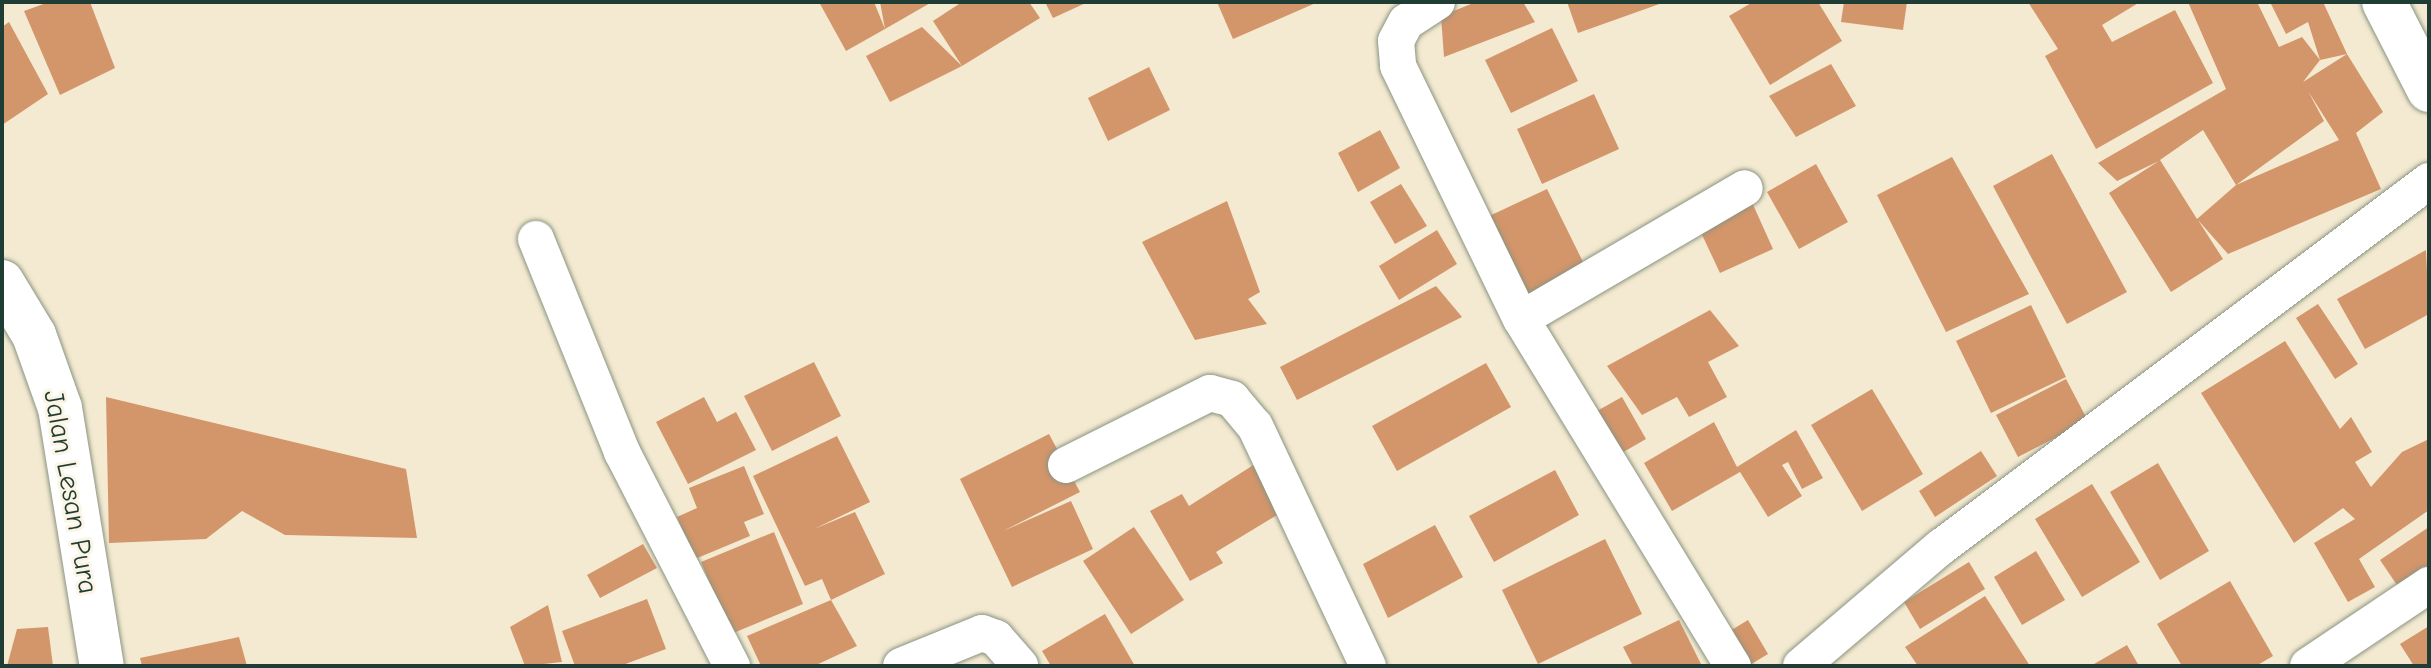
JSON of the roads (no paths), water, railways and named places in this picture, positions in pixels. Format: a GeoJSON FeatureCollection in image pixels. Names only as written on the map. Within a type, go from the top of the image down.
{"type":"FeatureCollection","features":[{"type":"Feature","properties":{"kind":"street"},"geometry":{"type":"LineString","coordinates":[[1437,2],[1406,22],[1396,41],[1398,66],[1521,319],[1733,666]]}},
{"type":"Feature","properties":{"kind":"street"},"geometry":{"type":"LineString","coordinates":[[2384,2],[2429,90]]}},
{"type":"Feature","properties":{"kind":"street"},"geometry":{"type":"LineString","coordinates":[[1801,666],[1941,547],[2429,181]]}},
{"type":"Feature","properties":{"kind":"street"},"geometry":{"type":"LineString","coordinates":[[1521,319],[1745,188]]}},
{"type":"Feature","properties":{"kind":"street"},"geometry":{"type":"LineString","coordinates":[[536,239],[629,466],[732,666]]}},
{"type":"Feature","properties":{"kind":"street","name":"Jalan Lesan Pura"},"geometry":{"type":"LineString","coordinates":[[2,282],[34,335],[60,408],[102,666]]}},
{"type":"Feature","properties":{"kind":"street"},"geometry":{"type":"LineString","coordinates":[[1066,465],[1210,393],[1232,399],[1255,426],[1368,666]]}},
{"type":"Feature","properties":{"kind":"street"},"geometry":{"type":"LineString","coordinates":[[2308,666],[2429,585]]}},
{"type":"Feature","properties":{"kind":"street"},"geometry":{"type":"LineString","coordinates":[[901,666],[982,633],[996,638],[1020,666]]}}]}
